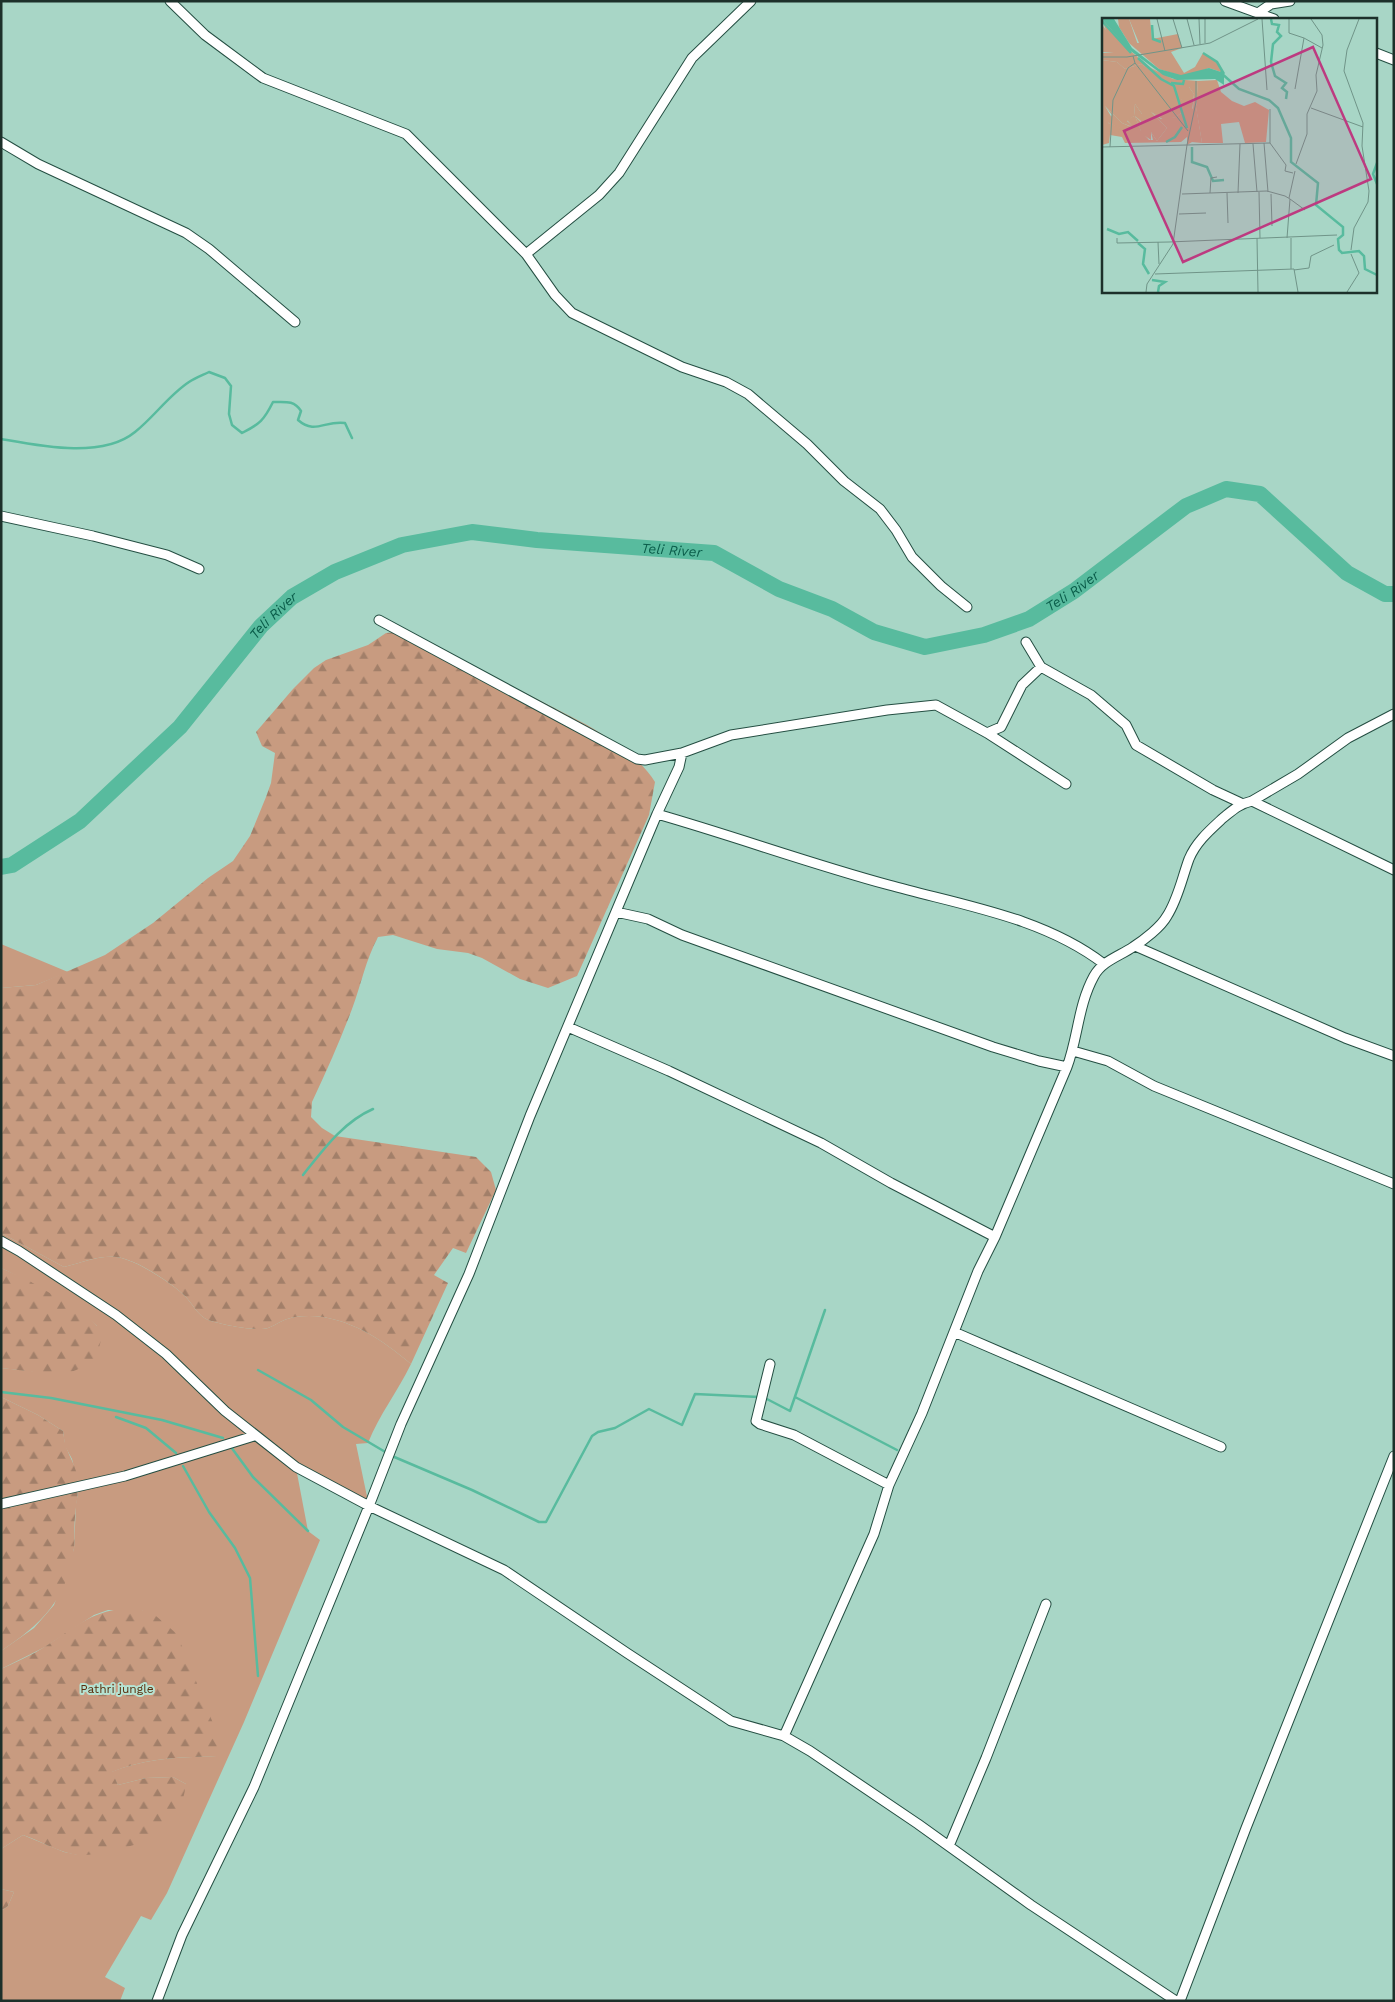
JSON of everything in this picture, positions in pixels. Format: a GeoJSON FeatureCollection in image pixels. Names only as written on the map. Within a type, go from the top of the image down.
{"type":"FeatureCollection","features":[{"type":"Feature","properties":{"kind":"street"},"geometry":{"type":"LineString","coordinates":[[170,1],[205,36],[263,78],[406,134],[526,254],[555,295],[572,312],[682,367],[726,382],[748,394],[807,444],[844,482],[880,509],[896,530],[912,557],[941,586],[967,607]]}},
{"type":"Feature","properties":{"kind":"street"},"geometry":{"type":"LineString","coordinates":[[526,254],[600,195],[619,173],[692,58],[751,1]]}},
{"type":"Feature","properties":{"kind":"street"},"geometry":{"type":"LineString","coordinates":[[1225,1],[1271,18]]}},
{"type":"Feature","properties":{"kind":"street"},"geometry":{"type":"LineString","coordinates":[[1258,13],[1271,4],[1290,1]]}},
{"type":"Feature","properties":{"kind":"street"},"geometry":{"type":"LineString","coordinates":[[1378,54],[1394,60]]}},
{"type":"Feature","properties":{"kind":"street"},"geometry":{"type":"LineString","coordinates":[[1,142],[38,164],[186,233],[209,249],[295,322]]}},
{"type":"Feature","properties":{"kind":"street"},"geometry":{"type":"LineString","coordinates":[[1,516],[93,536],[166,555],[199,569]]}},
{"type":"Feature","properties":{"kind":"street"},"geometry":{"type":"LineString","coordinates":[[379,620],[637,759],[645,760],[682,753],[731,735],[887,710],[936,705],[987,733],[1066,784]]}},
{"type":"Feature","properties":{"kind":"street"},"geometry":{"type":"LineString","coordinates":[[1026,642],[1041,667],[1091,695],[1126,726],[1136,745],[1142,750],[1213,790],[1241,803]]}},
{"type":"Feature","properties":{"kind":"street"},"geometry":{"type":"LineString","coordinates":[[987,733],[1001,727],[1022,685],[1041,667]]}},
{"type":"Feature","properties":{"kind":"street"},"geometry":{"type":"LineString","coordinates":[[784,1736],[874,1534],[889,1485],[922,1413],[978,1271],[995,1237],[1067,1067],[1073,1051],[1079,1017],[1094,975],[1104,964],[1135,946],[1167,917],[1186,873],[1190,858],[1202,837],[1241,803],[1252,801],[1298,774],[1348,738],[1394,714]]}},
{"type":"Feature","properties":{"kind":"street"},"geometry":{"type":"LineString","coordinates":[[157,2001],[182,1935],[254,1787],[401,1424],[469,1274],[530,1116],[657,814],[679,767],[682,753]]}},
{"type":"Feature","properties":{"kind":"street"},"geometry":{"type":"LineString","coordinates":[[1252,801],[1394,870]]}},
{"type":"Feature","properties":{"kind":"street"},"geometry":{"type":"LineString","coordinates":[[657,814],[888,885],[962,903],[1026,924],[1086,950],[1104,964]]}},
{"type":"Feature","properties":{"kind":"street"},"geometry":{"type":"LineString","coordinates":[[616,912],[648,919],[682,935],[984,1044],[1039,1061],[1067,1067]]}},
{"type":"Feature","properties":{"kind":"street"},"geometry":{"type":"LineString","coordinates":[[1135,946],[1188,971],[1345,1038],[1394,1056]]}},
{"type":"Feature","properties":{"kind":"street"},"geometry":{"type":"LineString","coordinates":[[568,1027],[669,1071],[821,1143],[891,1184],[995,1237]]}},
{"type":"Feature","properties":{"kind":"street"},"geometry":{"type":"LineString","coordinates":[[1073,1051],[1108,1061],[1154,1086],[1342,1161],[1394,1184]]}},
{"type":"Feature","properties":{"kind":"street"},"geometry":{"type":"LineString","coordinates":[[1,1242],[19,1251],[116,1315],[166,1354],[254,1436],[296,1467],[369,1506],[504,1570],[731,1721],[784,1736],[810,1751],[949,1846],[1031,1905],[1178,2001],[1394,1456]]}},
{"type":"Feature","properties":{"kind":"street"},"geometry":{"type":"LineString","coordinates":[[954,1332],[1222,1447]]}},
{"type":"Feature","properties":{"kind":"street"},"geometry":{"type":"LineString","coordinates":[[770,1364],[756,1421],[794,1435],[889,1485]]}},
{"type":"Feature","properties":{"kind":"street"},"geometry":{"type":"LineString","coordinates":[[1,1504],[126,1476],[254,1436]]}},
{"type":"Feature","properties":{"kind":"street"},"geometry":{"type":"LineString","coordinates":[[949,1846],[986,1758],[1046,1604]]}},
{"type":"Feature","properties":{"kind":"green space"},"geometry":{"type":"Polygon","coordinates":[[[406,631],[587,725],[634,758],[655,782],[649,815],[577,976],[548,988],[520,979],[482,958],[468,953],[437,949],[393,935],[378,937],[370,954],[347,1021],[312,1102],[311,1117],[322,1128],[335,1136],[476,1157],[491,1172],[496,1190],[466,1253],[453,1248],[434,1275],[448,1283],[411,1364],[372,1335],[358,1328],[327,1318],[295,1317],[263,1329],[220,1324],[201,1316],[185,1296],[171,1284],[133,1262],[116,1257],[103,1257],[64,1267],[1,1233],[1,988],[36,985],[105,955],[153,923],[208,878],[233,861],[250,836],[271,783],[275,753],[262,746],[256,732],[314,668],[326,660],[368,645],[386,633],[406,631]]]}},
{"type":"Feature","properties":{"kind":"green space"},"geometry":{"type":"Polygon","coordinates":[[[1,944],[68,972],[36,985],[1,988],[1,944]]]}},
{"type":"Feature","properties":{"kind":"green space"},"geometry":{"type":"Polygon","coordinates":[[[1,1233],[64,1267],[103,1257],[116,1257],[133,1262],[179,1290],[201,1316],[220,1324],[263,1329],[295,1317],[327,1318],[358,1328],[372,1335],[411,1364],[368,1443],[356,1444],[369,1506],[296,1468],[308,1531],[320,1540],[244,1722],[167,1893],[151,1920],[141,1916],[105,1977],[125,1988],[120,2001],[1,2001],[1,1911],[8,1906],[14,1892],[1,1889],[1,1849],[23,1835],[64,1852],[79,1855],[186,1784],[173,1777],[146,1778],[118,1785],[111,1772],[163,1759],[217,1757],[142,1610],[108,1610],[94,1615],[45,1647],[1,1669],[1,1651],[34,1628],[54,1605],[74,1549],[76,1504],[79,1487],[72,1459],[65,1446],[63,1431],[38,1415],[1,1397],[1,1368],[40,1372],[97,1326],[74,1308],[1,1268],[1,1233]]]}},
{"type":"Feature","properties":{"kind":"green space"},"geometry":{"type":"Polygon","coordinates":[[[1,1268],[26,1279],[87,1315],[97,1326],[101,1340],[97,1356],[77,1370],[62,1373],[1,1368],[1,1268]]]}},
{"type":"Feature","properties":{"kind":"green space"},"geometry":{"type":"Polygon","coordinates":[[[1,1397],[38,1415],[63,1431],[65,1444],[76,1471],[78,1496],[74,1548],[66,1581],[51,1608],[40,1620],[29,1631],[1,1651],[1,1397]]]}},
{"type":"Feature","properties":{"kind":"green space","name":"Pathri jungle"},"geometry":{"type":"Polygon","coordinates":[[[122,1609],[142,1610],[156,1616],[177,1634],[221,1743],[217,1757],[163,1759],[137,1764],[112,1772],[118,1785],[146,1778],[173,1777],[186,1784],[183,1800],[173,1822],[166,1830],[146,1841],[103,1852],[77,1855],[23,1835],[1,1849],[1,1669],[41,1649],[91,1617],[122,1609]]]}},
{"type":"Feature","properties":{"kind":"green space"},"geometry":{"type":"Polygon","coordinates":[[[1,1889],[14,1892],[8,1906],[1,1911],[1,1889]]]}},
{"type":"Feature","properties":{"kind":"waterway","name":"Teli River"},"geometry":{"type":"LineString","coordinates":[[1,439],[52,447],[88,448],[106,445],[121,440],[135,432],[182,387],[209,372],[225,378],[231,386],[229,414],[232,425],[242,433],[261,421],[273,402],[285,402],[292,403],[298,407],[301,411],[298,420],[304,424],[315,427],[332,423],[345,423],[352,438]]}},
{"type":"Feature","properties":{"kind":"waterway","name":"Teli River"},"geometry":{"type":"LineString","coordinates":[[1,867],[12,865],[80,821],[180,727],[261,626],[292,597],[335,572],[402,545],[472,532],[537,540],[714,553],[779,589],[832,609],[874,632],[925,647],[984,635],[1029,619],[1074,591],[1186,506],[1226,489],[1260,494],[1347,573],[1385,594],[1394,594]]}},
{"type":"Feature","properties":{"kind":"waterway"},"geometry":{"type":"LineString","coordinates":[[303,1175],[343,1129],[352,1121],[373,1109]]}},
{"type":"Feature","properties":{"kind":"waterway"},"geometry":{"type":"LineString","coordinates":[[765,1398],[790,1411],[825,1310]]}},
{"type":"Feature","properties":{"kind":"waterway"},"geometry":{"type":"LineString","coordinates":[[258,1370],[311,1400],[343,1427],[387,1453]]}},
{"type":"Feature","properties":{"kind":"waterway"},"geometry":{"type":"LineString","coordinates":[[1,1392],[51,1398],[162,1420],[223,1438]]}},
{"type":"Feature","properties":{"kind":"waterway"},"geometry":{"type":"LineString","coordinates":[[392,1456],[472,1490],[539,1522],[546,1522],[592,1436],[598,1432],[615,1428],[649,1409],[682,1425],[695,1394],[759,1397]]}},
{"type":"Feature","properties":{"kind":"waterway"},"geometry":{"type":"LineString","coordinates":[[795,1397],[897,1450]]}},
{"type":"Feature","properties":{"kind":"waterway"},"geometry":{"type":"LineString","coordinates":[[116,1417],[146,1428],[176,1453]]}},
{"type":"Feature","properties":{"kind":"waterway"},"geometry":{"type":"LineString","coordinates":[[231,1447],[253,1477],[308,1531]]}},
{"type":"Feature","properties":{"kind":"waterway"},"geometry":{"type":"LineString","coordinates":[[183,1466],[209,1512],[235,1548],[250,1578],[258,1676]]}}]}
